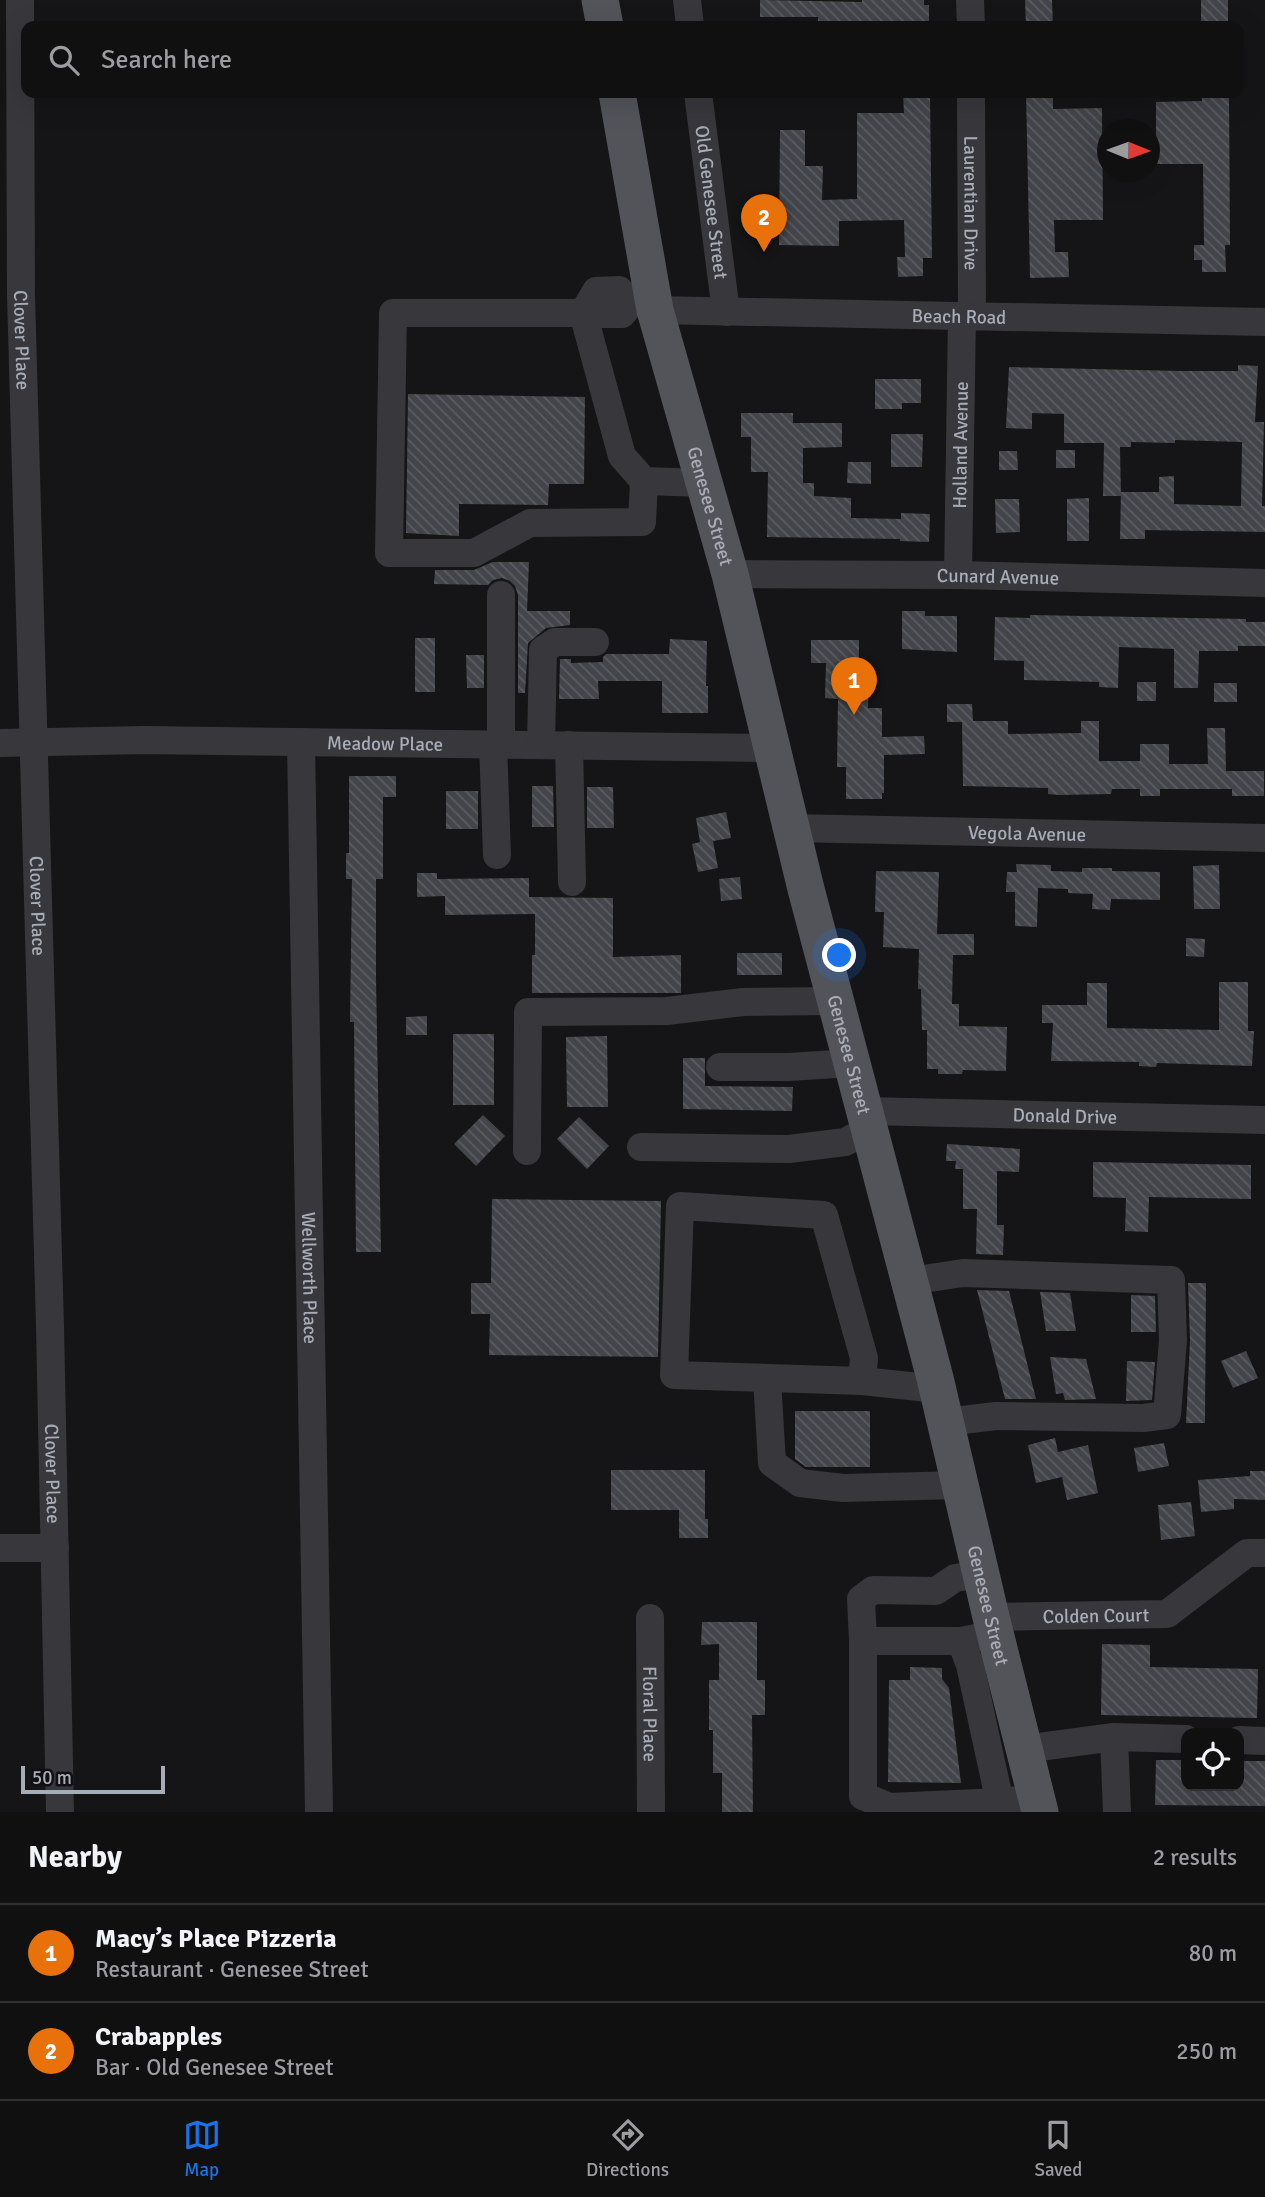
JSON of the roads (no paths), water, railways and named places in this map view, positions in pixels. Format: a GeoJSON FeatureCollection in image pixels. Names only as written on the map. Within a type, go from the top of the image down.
{"type":"FeatureCollection","features":[{"type":"Feature","properties":{"kind":"main road"},"geometry":{"type":"LineString","coordinates":[[600,0],[604,21]]}},
{"type":"Feature","properties":{"kind":"main road","name":"Genesee Street"},"geometry":{"type":"LineString","coordinates":[[618,98],[647,304],[730,575],[851,1063],[942,1405],[981,1574],[982,1631],[1015,1759],[1038,1805]]}},
{"type":"Feature","properties":{"kind":"street"},"geometry":{"type":"LineString","coordinates":[[687,0],[689,21]]}},
{"type":"Feature","properties":{"kind":"street"},"geometry":{"type":"LineString","coordinates":[[970,0],[971,21]]}},
{"type":"Feature","properties":{"kind":"street","name":"Clover Place"},"geometry":{"type":"LineString","coordinates":[[13,17],[60,1812]]}},
{"type":"Feature","properties":{"kind":"street","name":"Old Genesee Street"},"geometry":{"type":"LineString","coordinates":[[699,98],[726,312]]}},
{"type":"Feature","properties":{"kind":"street","name":"Laurentian Drive"},"geometry":{"type":"LineString","coordinates":[[967,315],[971,98]]}},
{"type":"Feature","properties":{"kind":"street"},"geometry":{"type":"LineString","coordinates":[[586,308],[622,456],[644,481],[642,522],[530,523],[474,553],[389,554],[393,313],[586,308],[599,314],[622,314],[647,304]]}},
{"type":"Feature","properties":{"kind":"street","name":"Beach Road"},"geometry":{"type":"LineString","coordinates":[[647,304],[726,312],[1265,322]]}},
{"type":"Feature","properties":{"kind":"street","name":"Holland Avenue"},"geometry":{"type":"LineString","coordinates":[[958,575],[967,315]]}},
{"type":"Feature","properties":{"kind":"street"},"geometry":{"type":"LineString","coordinates":[[644,481],[704,483]]}},
{"type":"Feature","properties":{"kind":"street","name":"Cunard Avenue"},"geometry":{"type":"LineString","coordinates":[[730,575],[958,575],[1265,583]]}},
{"type":"Feature","properties":{"kind":"street"},"geometry":{"type":"LineString","coordinates":[[497,855],[501,595]]}},
{"type":"Feature","properties":{"kind":"street"},"geometry":{"type":"LineString","coordinates":[[572,882],[543,650],[555,642],[595,642]]}},
{"type":"Feature","properties":{"kind":"street","name":"Meadow Place"},"geometry":{"type":"LineString","coordinates":[[0,743],[144,740],[771,748]]}},
{"type":"Feature","properties":{"kind":"street","name":"Wellworth Place"},"geometry":{"type":"LineString","coordinates":[[301,742],[319,1812]]}},
{"type":"Feature","properties":{"kind":"street","name":"Vegola Avenue"},"geometry":{"type":"LineString","coordinates":[[791,828],[1265,838]]}},
{"type":"Feature","properties":{"kind":"street"},"geometry":{"type":"LineString","coordinates":[[527,1151],[528,1012],[667,1011],[743,1002],[836,1002]]}},
{"type":"Feature","properties":{"kind":"street"},"geometry":{"type":"LineString","coordinates":[[720,1067],[789,1068],[851,1063]]}},
{"type":"Feature","properties":{"kind":"street"},"geometry":{"type":"LineString","coordinates":[[641,1147],[789,1149],[845,1142],[867,1120]]}},
{"type":"Feature","properties":{"kind":"street","name":"Donald Drive"},"geometry":{"type":"LineString","coordinates":[[867,1120],[1265,1120]]}},
{"type":"Feature","properties":{"kind":"street"},"geometry":{"type":"LineString","coordinates":[[862,1381],[864,1358],[824,1215],[680,1206],[674,1375],[862,1381],[942,1405],[996,1416],[1143,1418],[1167,1415],[1173,1340],[1171,1280],[963,1273],[909,1281]]}},
{"type":"Feature","properties":{"kind":"street"},"geometry":{"type":"LineString","coordinates":[[767,1378],[772,1463],[800,1483],[843,1488],[960,1485]]}},
{"type":"Feature","properties":{"kind":"street"},"geometry":{"type":"LineString","coordinates":[[0,1548],[54,1548]]}},
{"type":"Feature","properties":{"kind":"street","name":"Colden Court"},"geometry":{"type":"LineString","coordinates":[[863,1640],[1167,1614],[1247,1553],[1265,1553]]}},
{"type":"Feature","properties":{"kind":"street"},"geometry":{"type":"LineString","coordinates":[[981,1574],[955,1578],[936,1591],[873,1590],[861,1599],[863,1796],[890,1807],[1038,1805]]}},
{"type":"Feature","properties":{"kind":"street","name":"Floral Place"},"geometry":{"type":"LineString","coordinates":[[650,1618],[651,1812]]}},
{"type":"Feature","properties":{"kind":"street"},"geometry":{"type":"LineString","coordinates":[[1002,1807],[1015,1759],[1115,1737],[1181,1739]]}},
{"type":"Feature","properties":{"kind":"street"},"geometry":{"type":"LineString","coordinates":[[1115,1737],[1117,1812]]}},
{"type":"Feature","properties":{"kind":"street"},"geometry":{"type":"LineString","coordinates":[[1244,1740],[1265,1741]]}},
{"type":"Feature","properties":{"kind":"place","name":"Crabapples"},"geometry":{"type":"Point","coordinates":[764,252]}},
{"type":"Feature","properties":{"kind":"place","name":"Macy’s Place Pizzeria"},"geometry":{"type":"Point","coordinates":[854,715]}}]}
